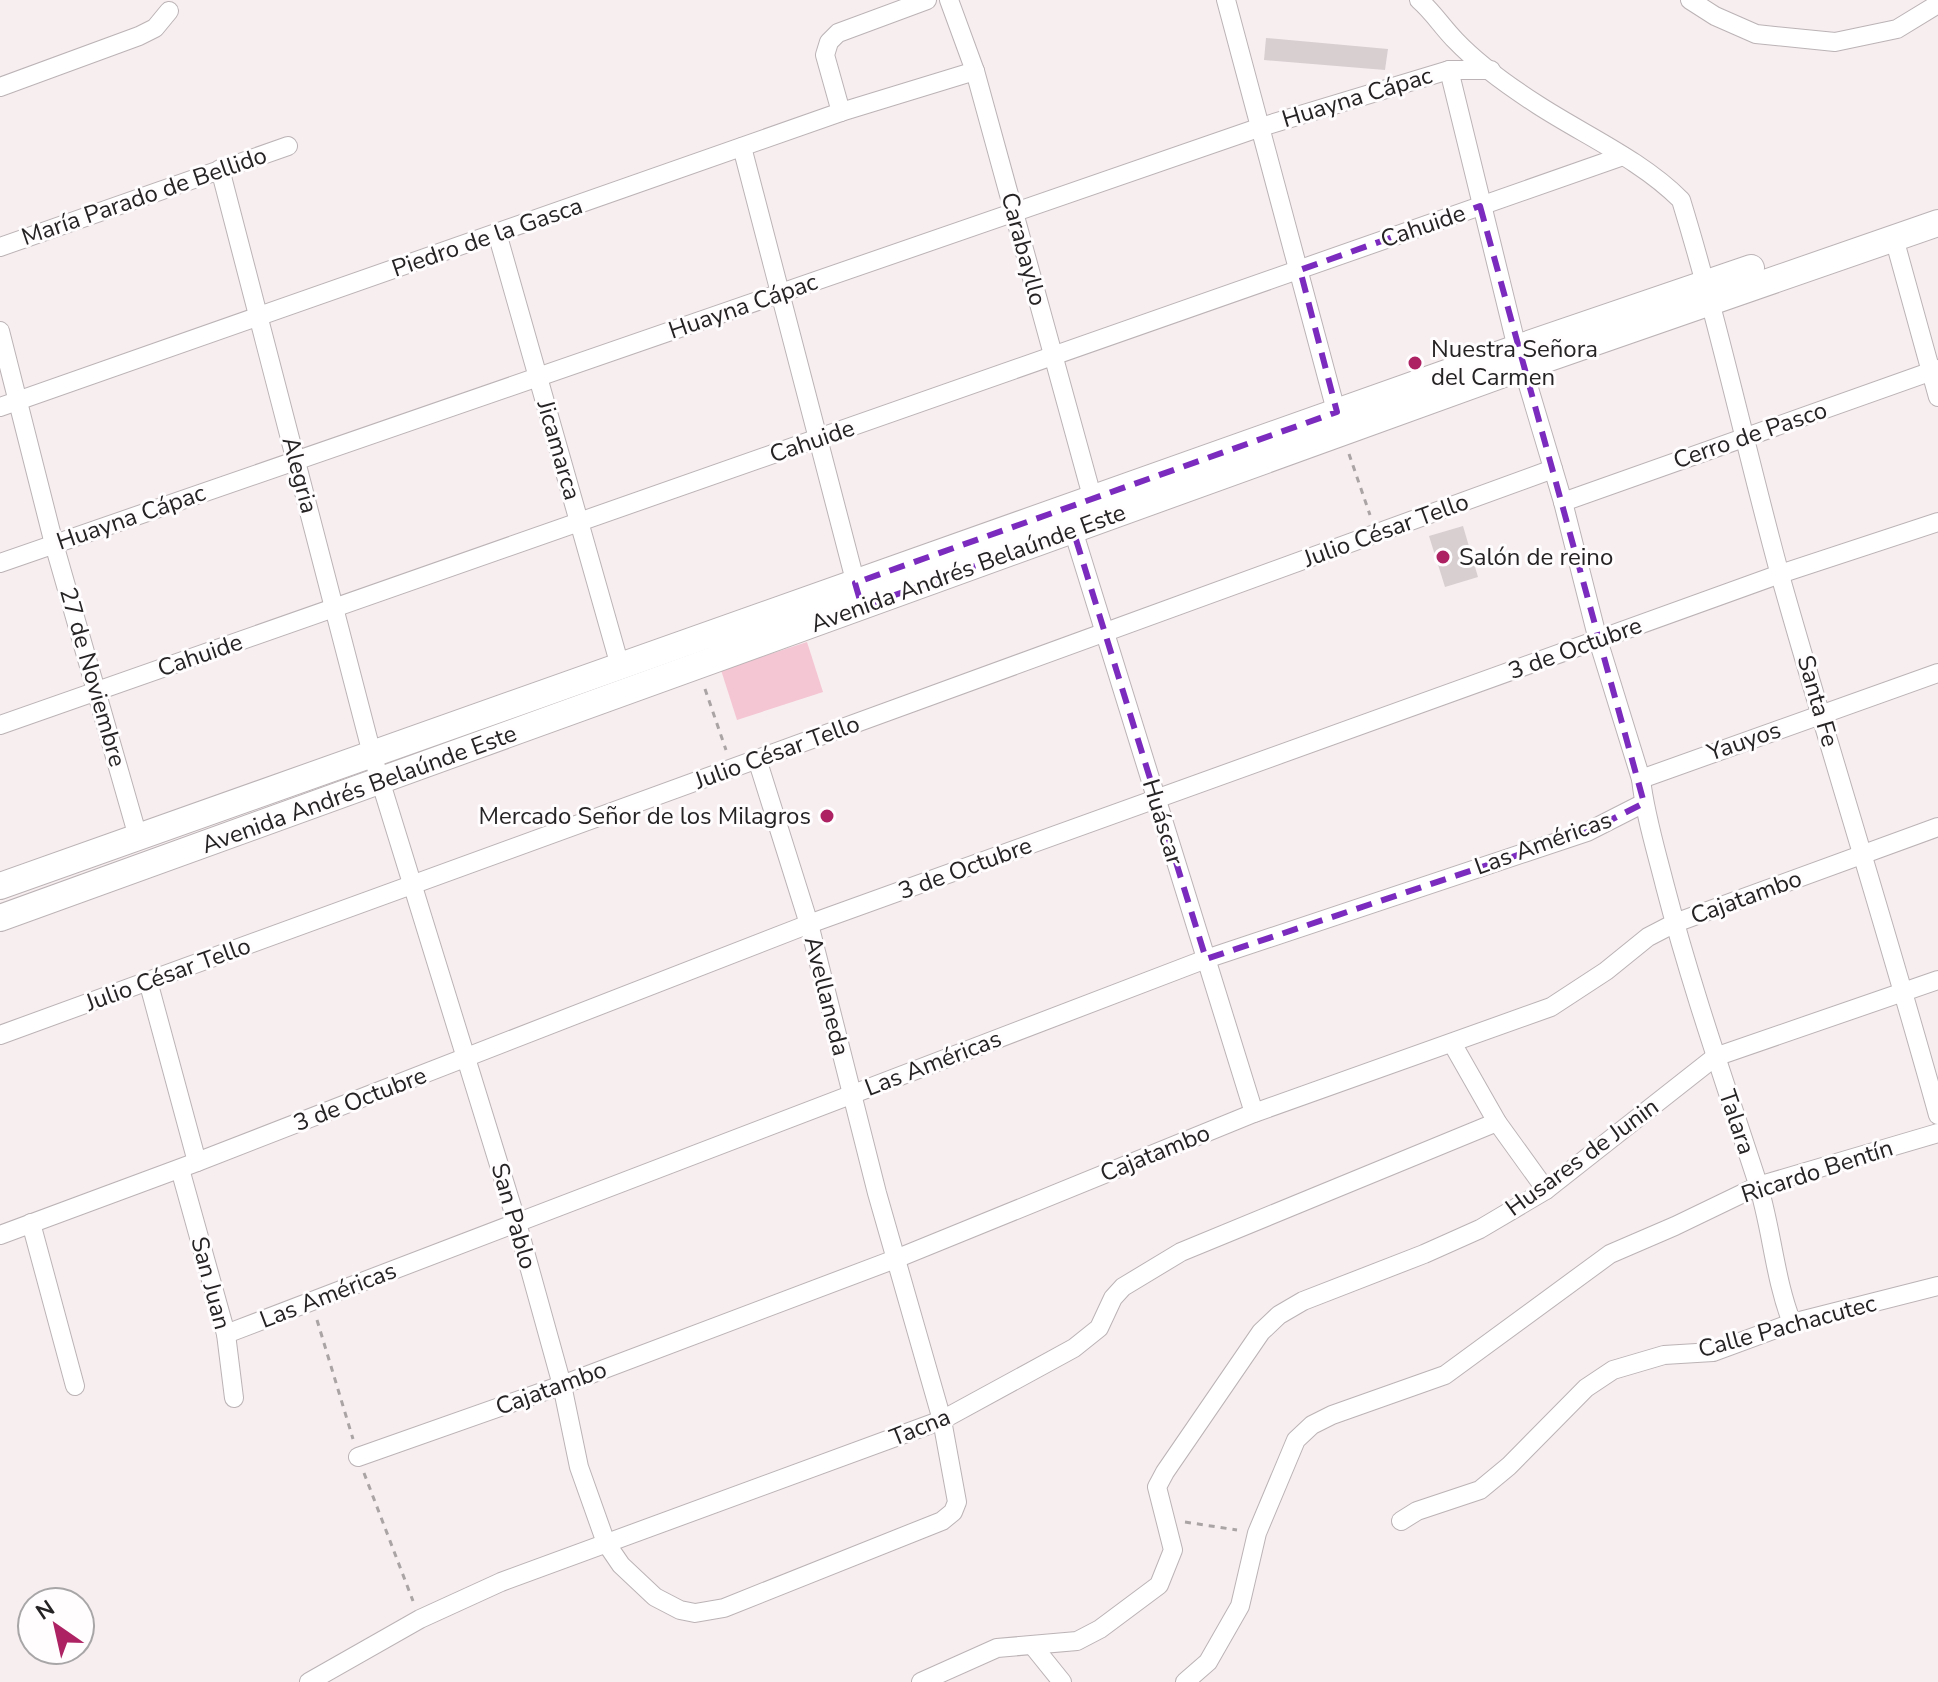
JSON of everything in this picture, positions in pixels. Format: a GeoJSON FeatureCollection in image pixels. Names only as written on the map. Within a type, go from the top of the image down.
{"type":"FeatureCollection","features":[{"type":"Feature","properties":{"kind":"street"},"geometry":{"type":"LineString","coordinates":[[841,112],[825,55],[829,42],[838,33],[927,0]]}},
{"type":"Feature","properties":{"kind":"street","name":"Carabayllo"},"geometry":{"type":"LineString","coordinates":[[949,0],[975,71],[1093,500]]}},
{"type":"Feature","properties":{"kind":"street"},"geometry":{"type":"LineString","coordinates":[[1226,0],[1339,422]]}},
{"type":"Feature","properties":{"kind":"street","name":"Santa Fe"},"geometry":{"type":"LineString","coordinates":[[1419,0],[1456,42],[1491,70],[1538,105],[1623,156],[1681,200],[1709,292],[1780,574],[1938,1115]]}},
{"type":"Feature","properties":{"kind":"street"},"geometry":{"type":"LineString","coordinates":[[1690,0],[1715,16],[1756,34],[1835,42],[1897,29],[1938,4]]}},
{"type":"Feature","properties":{"kind":"street"},"geometry":{"type":"LineString","coordinates":[[0,87],[139,36],[155,28],[169,11]]}},
{"type":"Feature","properties":{"kind":"street","name":"Huayna Cápac"},"geometry":{"type":"LineString","coordinates":[[0,563],[1261,127],[1449,70],[1491,70]]}},
{"type":"Feature","properties":{"kind":"street","name":"Talara"},"geometry":{"type":"LineString","coordinates":[[1449,70],[1480,206],[1520,358],[1563,502],[1598,640],[1641,779],[1644,803],[1675,923],[1758,1186],[1783,1299],[1792,1323]]}},
{"type":"Feature","properties":{"kind":"street","name":"Piedro de la Gasca"},"geometry":{"type":"LineString","coordinates":[[9,404],[841,112],[975,71]]}},
{"type":"Feature","properties":{"kind":"street","name":"María Parado de Bellido"},"geometry":{"type":"LineString","coordinates":[[0,247],[288,146]]}},
{"type":"Feature","properties":{"kind":"street"},"geometry":{"type":"LineString","coordinates":[[742,147],[859,595]]}},
{"type":"Feature","properties":{"kind":"street","name":"Cahuide"},"geometry":{"type":"LineString","coordinates":[[0,725],[1623,156]]}},
{"type":"Feature","properties":{"kind":"street","name":"Alegria"},"geometry":{"type":"LineString","coordinates":[[220,169],[380,781]]}},
{"type":"Feature","properties":{"kind":"street","name":"Avenida Andrés Belaúnde Este"},"geometry":{"type":"LineString","coordinates":[[0,918],[697,666],[859,595],[1093,500],[1339,422],[1709,292],[1938,204]]}},
{"type":"Feature","properties":{"kind":"street","name":"Avenida Andrés Belaúnde Este"},"geometry":{"type":"LineString","coordinates":[[1709,292],[1938,223]]}},
{"type":"Feature","properties":{"kind":"street","name":"Jicamarca"},"geometry":{"type":"LineString","coordinates":[[497,233],[620,666]]}},
{"type":"Feature","properties":{"kind":"street"},"geometry":{"type":"LineString","coordinates":[[1894,238],[1934,370],[1938,397]]}},
{"type":"Feature","properties":{"kind":"street","name":"27 de Noviembre"},"geometry":{"type":"LineString","coordinates":[[0,331],[9,404],[98,691],[138,837]]}},
{"type":"Feature","properties":{"kind":"street","name":"Cerro de Pasco"},"geometry":{"type":"LineString","coordinates":[[1563,502],[1934,370]]}},
{"type":"Feature","properties":{"kind":"street","name":"Avenida Andrés Belaúnde Este"},"geometry":{"type":"LineString","coordinates":[[0,886],[620,666],[1073,530],[1339,422]]}},
{"type":"Feature","properties":{"kind":"street","name":"Julio César Tello"},"geometry":{"type":"LineString","coordinates":[[0,1035],[1553,469]]}},
{"type":"Feature","properties":{"kind":"street","name":"3 de Octubre"},"geometry":{"type":"LineString","coordinates":[[0,1235],[189,1166],[809,924],[1780,574],[1938,522]]}},
{"type":"Feature","properties":{"kind":"street","name":"Huáscar"},"geometry":{"type":"LineString","coordinates":[[1073,530],[1254,1113]]}},
{"type":"Feature","properties":{"kind":"street","name":"Yauyos"},"geometry":{"type":"LineString","coordinates":[[1641,779],[1938,673]]}},
{"type":"Feature","properties":{"kind":"street","name":"Avellaneda"},"geometry":{"type":"LineString","coordinates":[[695,1613],[724,1608],[942,1521],[953,1512],[957,1502],[942,1420],[851,1094],[809,924],[757,759]]}},
{"type":"Feature","properties":{"kind":"street","name":"San Pablo"},"geometry":{"type":"LineString","coordinates":[[380,781],[517,1223],[562,1385],[579,1467],[606,1543],[621,1565],[655,1597],[680,1610],[695,1613]]}},
{"type":"Feature","properties":{"kind":"street","name":"Las Américas"},"geometry":{"type":"LineString","coordinates":[[226,1334],[1206,959],[1587,832],[1644,803]]}},
{"type":"Feature","properties":{"kind":"street","name":"Cajatambo"},"geometry":{"type":"LineString","coordinates":[[358,1457],[562,1385],[898,1258],[1254,1113],[1551,1007],[1606,971],[1648,937],[1675,923],[1938,827]]}},
{"type":"Feature","properties":{"kind":"street","name":"Husares de Junin"},"geometry":{"type":"LineString","coordinates":[[1167,1520],[1159,1502],[1157,1487],[1261,1332],[1279,1315],[1303,1301],[1480,1229],[1546,1190],[1715,1057],[1938,980]]}},
{"type":"Feature","properties":{"kind":"street","name":"San Juan"},"geometry":{"type":"LineString","coordinates":[[148,981],[226,1334],[234,1398]]}},
{"type":"Feature","properties":{"kind":"street"},"geometry":{"type":"LineString","coordinates":[[1452,1043],[1497,1122],[1546,1190]]}},
{"type":"Feature","properties":{"kind":"street","name":"Tacna"},"geometry":{"type":"LineString","coordinates":[[309,1682],[420,1619],[501,1582],[942,1420],[1074,1348],[1099,1328],[1113,1298],[1123,1287],[1181,1252],[1497,1122]]}},
{"type":"Feature","properties":{"kind":"street","name":"Ricardo Bentín"},"geometry":{"type":"LineString","coordinates":[[1185,1682],[1208,1662],[1240,1606],[1257,1533],[1296,1440],[1312,1425],[1445,1375],[1610,1254],[1758,1186],[1938,1133]]}},
{"type":"Feature","properties":{"kind":"street"},"geometry":{"type":"LineString","coordinates":[[31,1223],[75,1386]]}},
{"type":"Feature","properties":{"kind":"street","name":"Calle Pachacutec"},"geometry":{"type":"LineString","coordinates":[[1401,1521],[1417,1511],[1480,1490],[1509,1466],[1586,1388],[1613,1370],[1664,1355],[1713,1352],[1792,1323],[1938,1286]]}},
{"type":"Feature","properties":{"kind":"street"},"geometry":{"type":"LineString","coordinates":[[921,1682],[997,1648],[1077,1641],[1100,1629],[1159,1585],[1173,1550],[1167,1520]]}},
{"type":"Feature","properties":{"kind":"street"},"geometry":{"type":"LineString","coordinates":[[1033,1646],[1062,1682]]}},
{"type":"Feature","properties":{"kind":"path"},"geometry":{"type":"LineString","coordinates":[[1339,422],[1376,533]]}},
{"type":"Feature","properties":{"kind":"path"},"geometry":{"type":"LineString","coordinates":[[697,666],[732,768]]}},
{"type":"Feature","properties":{"kind":"path"},"geometry":{"type":"LineString","coordinates":[[323,1339],[358,1457],[420,1619]]}},
{"type":"Feature","properties":{"kind":"path"},"geometry":{"type":"LineString","coordinates":[[1167,1520],[1257,1533]]}},
{"type":"Feature","properties":{"kind":"highlighted area"},"geometry":{"type":"Polygon","coordinates":[[[1480,206],[1644,803],[1587,832],[1206,959],[1073,530],[862,607],[855,583],[1337,412],[1300,270],[1480,206]]]}},
{"type":"Feature","properties":{"kind":"shaded area"},"geometry":{"type":"Polygon","coordinates":[[[807,642],[823,692],[737,720],[721,670],[807,642]]]}},
{"type":"Feature","properties":{"kind":"building"},"geometry":{"type":"Polygon","coordinates":[[[1266,38],[1388,49],[1385,70],[1264,60],[1266,38]]]}},
{"type":"Feature","properties":{"kind":"building"},"geometry":{"type":"Polygon","coordinates":[[[1463,526],[1478,577],[1445,587],[1429,536],[1463,526]]]}},
{"type":"Feature","properties":{"kind":"place","name":"Nuestra Señora del Carmen"},"geometry":{"type":"Point","coordinates":[1415,363]}},
{"type":"Feature","properties":{"kind":"place","name":"Salón de reino"},"geometry":{"type":"Point","coordinates":[1443,557]}},
{"type":"Feature","properties":{"kind":"place","name":"Mercado Señor de los Milagros"},"geometry":{"type":"Point","coordinates":[827,816]}}]}
